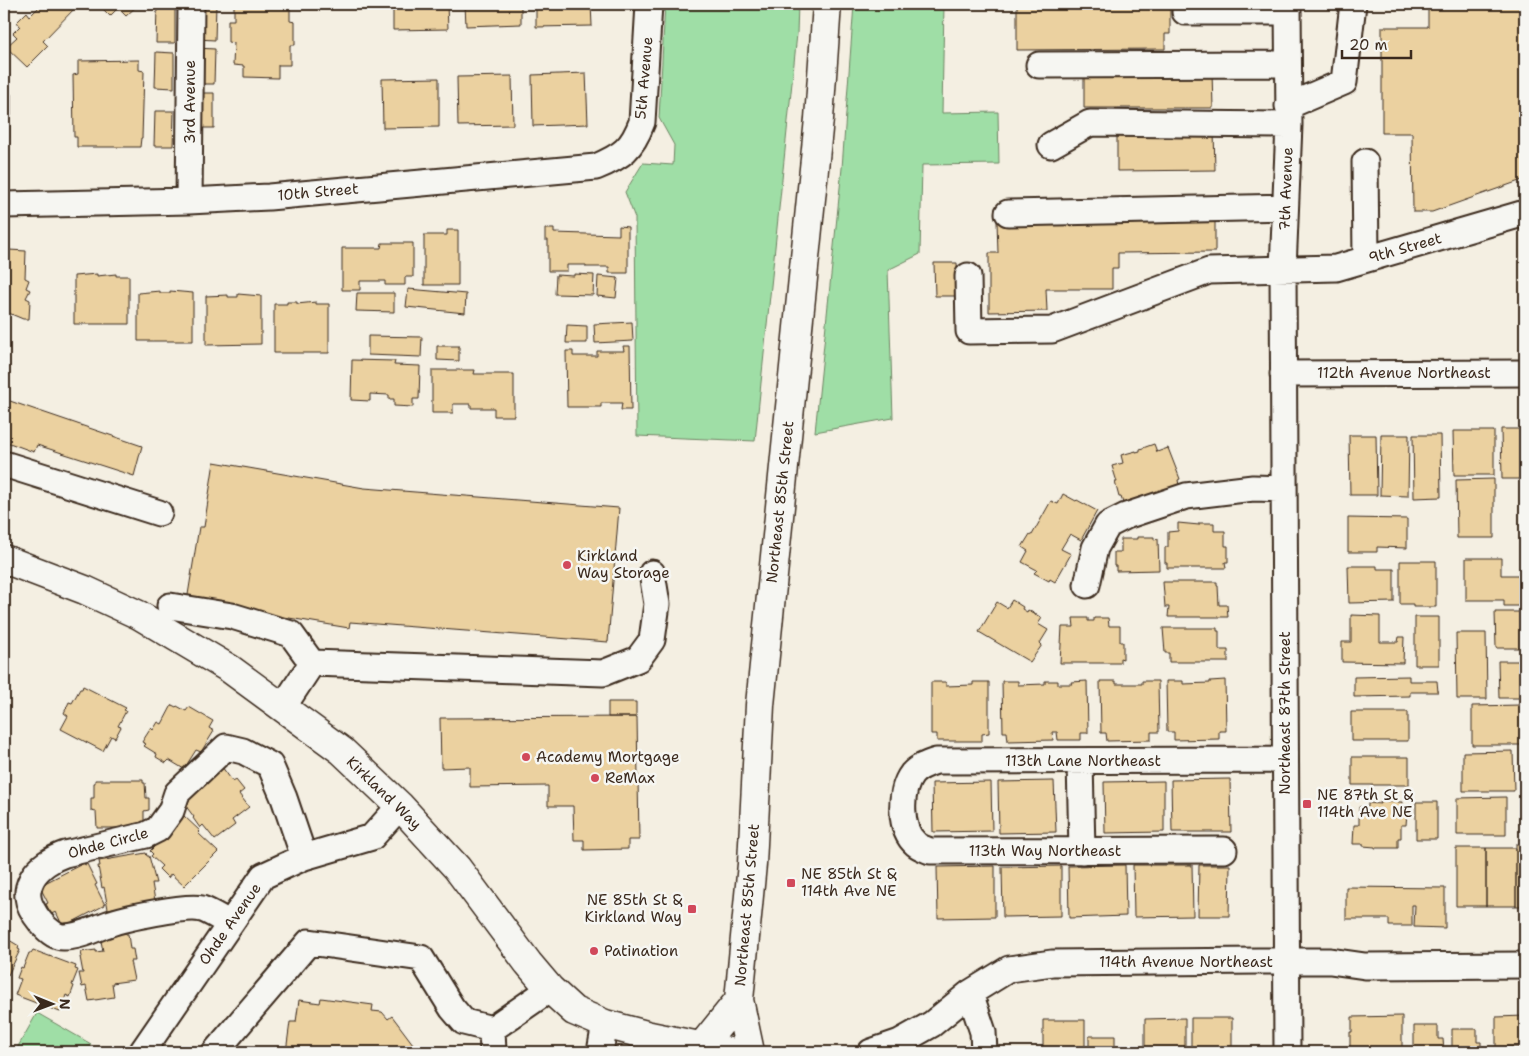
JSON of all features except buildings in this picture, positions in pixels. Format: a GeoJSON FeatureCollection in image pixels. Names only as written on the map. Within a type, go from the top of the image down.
{"type":"FeatureCollection","features":[{"type":"Feature","properties":{"kind":"main road","name":"Northeast 85th Street"},"geometry":{"type":"LineString","coordinates":[[750,1052],[740,1000],[752,864],[760,705],[819,120],[827,4]]}},
{"type":"Feature","properties":{"kind":"main road","name":"Kirkland Way"},"geometry":{"type":"LineString","coordinates":[[4,559],[85,590],[139,615],[230,669],[342,752],[400,806],[457,868],[528,963],[550,989],[574,1011],[605,1024],[701,1050],[729,1052]]}},
{"type":"Feature","properties":{"kind":"main road","name":"Northeast 85th Street"},"geometry":{"type":"LineString","coordinates":[[701,1050],[740,1000]]}},
{"type":"Feature","properties":{"kind":"street","name":"3rd Avenue"},"geometry":{"type":"LineString","coordinates":[[189,201],[191,4]]}},
{"type":"Feature","properties":{"kind":"street","name":"5th Avenue"},"geometry":{"type":"LineString","coordinates":[[628,150],[637,136],[642,122],[650,4]]}},
{"type":"Feature","properties":{"kind":"street"},"geometry":{"type":"LineString","coordinates":[[1051,145],[1090,123],[1289,115],[1344,82],[1353,4]]}},
{"type":"Feature","properties":{"kind":"street"},"geometry":{"type":"LineString","coordinates":[[1185,12],[1288,8]]}},
{"type":"Feature","properties":{"kind":"street","name":"7th Avenue"},"geometry":{"type":"LineString","coordinates":[[1283,374],[1283,269],[1289,115],[1288,8]]}},
{"type":"Feature","properties":{"kind":"street"},"geometry":{"type":"LineString","coordinates":[[1038,65],[1288,64]]}},
{"type":"Feature","properties":{"kind":"street","name":"10th Street"},"geometry":{"type":"LineString","coordinates":[[4,205],[189,201],[269,197],[596,167],[616,159],[628,150]]}},
{"type":"Feature","properties":{"kind":"street"},"geometry":{"type":"LineString","coordinates":[[1365,162],[1366,259]]}},
{"type":"Feature","properties":{"kind":"street"},"geometry":{"type":"LineString","coordinates":[[1008,212],[1285,208]]}},
{"type":"Feature","properties":{"kind":"street","name":"9th Street"},"geometry":{"type":"LineString","coordinates":[[968,276],[969,332],[1052,330],[1209,271],[1336,268],[1525,213]]}},
{"type":"Feature","properties":{"kind":"street","name":"112th Avenue Northeast"},"geometry":{"type":"LineString","coordinates":[[1283,374],[1525,373]]}},
{"type":"Feature","properties":{"kind":"street","name":"Northeast 87th Street"},"geometry":{"type":"LineString","coordinates":[[1283,374],[1287,1052]]}},
{"type":"Feature","properties":{"kind":"street"},"geometry":{"type":"LineString","coordinates":[[4,464],[159,513]]}},
{"type":"Feature","properties":{"kind":"street"},"geometry":{"type":"LineString","coordinates":[[1087,586],[1096,548],[1108,525],[1126,516],[1186,496],[1253,488],[1284,489]]}},
{"type":"Feature","properties":{"kind":"street"},"geometry":{"type":"LineString","coordinates":[[312,662],[603,673],[638,659],[652,640],[657,604],[652,574]]}},
{"type":"Feature","properties":{"kind":"street"},"geometry":{"type":"LineString","coordinates":[[170,606],[232,616],[291,634],[312,662]]}},
{"type":"Feature","properties":{"kind":"street"},"geometry":{"type":"LineString","coordinates":[[283,707],[312,662]]}},
{"type":"Feature","properties":{"kind":"street","name":"Ohde Circle"},"geometry":{"type":"LineString","coordinates":[[229,923],[201,909],[170,910],[114,922],[75,936],[62,938],[48,929],[34,913],[28,898],[28,886],[34,875],[53,858],[139,837],[158,829],[171,811],[178,793],[226,747],[243,750],[270,765],[284,798],[304,857]]}},
{"type":"Feature","properties":{"kind":"street","name":"113th Lane Northeast"},"geometry":{"type":"LineString","coordinates":[[902,800],[911,775],[923,766],[936,761],[1285,760]]}},
{"type":"Feature","properties":{"kind":"street"},"geometry":{"type":"LineString","coordinates":[[1080,761],[1082,851]]}},
{"type":"Feature","properties":{"kind":"street","name":"113th Way Northeast"},"geometry":{"type":"LineString","coordinates":[[902,800],[905,828],[916,844],[930,851],[1224,850]]}},
{"type":"Feature","properties":{"kind":"street","name":"Ohde Avenue"},"geometry":{"type":"LineString","coordinates":[[142,1052],[263,876],[304,857],[372,837],[400,806]]}},
{"type":"Feature","properties":{"kind":"street"},"geometry":{"type":"LineString","coordinates":[[215,1052],[309,942],[421,958],[452,1008],[464,1022],[493,1041],[550,989]]}},
{"type":"Feature","properties":{"kind":"street","name":"114th Avenue Northeast"},"geometry":{"type":"LineString","coordinates":[[871,1052],[900,1042],[932,1024],[970,993],[1009,969],[1052,963],[1330,961],[1365,966],[1525,965]]}},
{"type":"Feature","properties":{"kind":"street"},"geometry":{"type":"LineString","coordinates":[[970,993],[983,1032],[984,1052]]}},
{"type":"Feature","properties":{"kind":"street"},"geometry":{"type":"LineString","coordinates":[[600,1052],[605,1024]]}},
{"type":"Feature","properties":{"kind":"green space"},"geometry":{"type":"Polygon","coordinates":[[[665,4],[798,4],[797,34],[755,441],[637,436],[635,218],[625,192],[643,163],[673,165],[674,145],[659,118],[665,4]]]}},
{"type":"Feature","properties":{"kind":"green space"},"geometry":{"type":"Polygon","coordinates":[[[854,4],[944,4],[942,113],[998,112],[999,164],[922,165],[920,254],[888,270],[893,418],[815,432],[842,168],[854,4]]]}},
{"type":"Feature","properties":{"kind":"green space"},"geometry":{"type":"Polygon","coordinates":[[[37,1013],[91,1044],[86,1052],[15,1052],[37,1013]]]}},
{"type":"Feature","properties":{"kind":"place","name":"Kirkland Way Storage"},"geometry":{"type":"Point","coordinates":[567,565]}},
{"type":"Feature","properties":{"kind":"place","name":"Academy Mortgage"},"geometry":{"type":"Point","coordinates":[526,757]}},
{"type":"Feature","properties":{"kind":"place","name":"ReMax"},"geometry":{"type":"Point","coordinates":[595,778]}},
{"type":"Feature","properties":{"kind":"place","name":"NE 87th St & 114th Ave NE"},"geometry":{"type":"Point","coordinates":[1307,804]}},
{"type":"Feature","properties":{"kind":"place","name":"NE 85th St & 114th Ave NE"},"geometry":{"type":"Point","coordinates":[791,883]}},
{"type":"Feature","properties":{"kind":"place","name":"NE 85th St & Kirkland Way"},"geometry":{"type":"Point","coordinates":[692,909]}},
{"type":"Feature","properties":{"kind":"place","name":"Patination"},"geometry":{"type":"Point","coordinates":[594,951]}}]}
